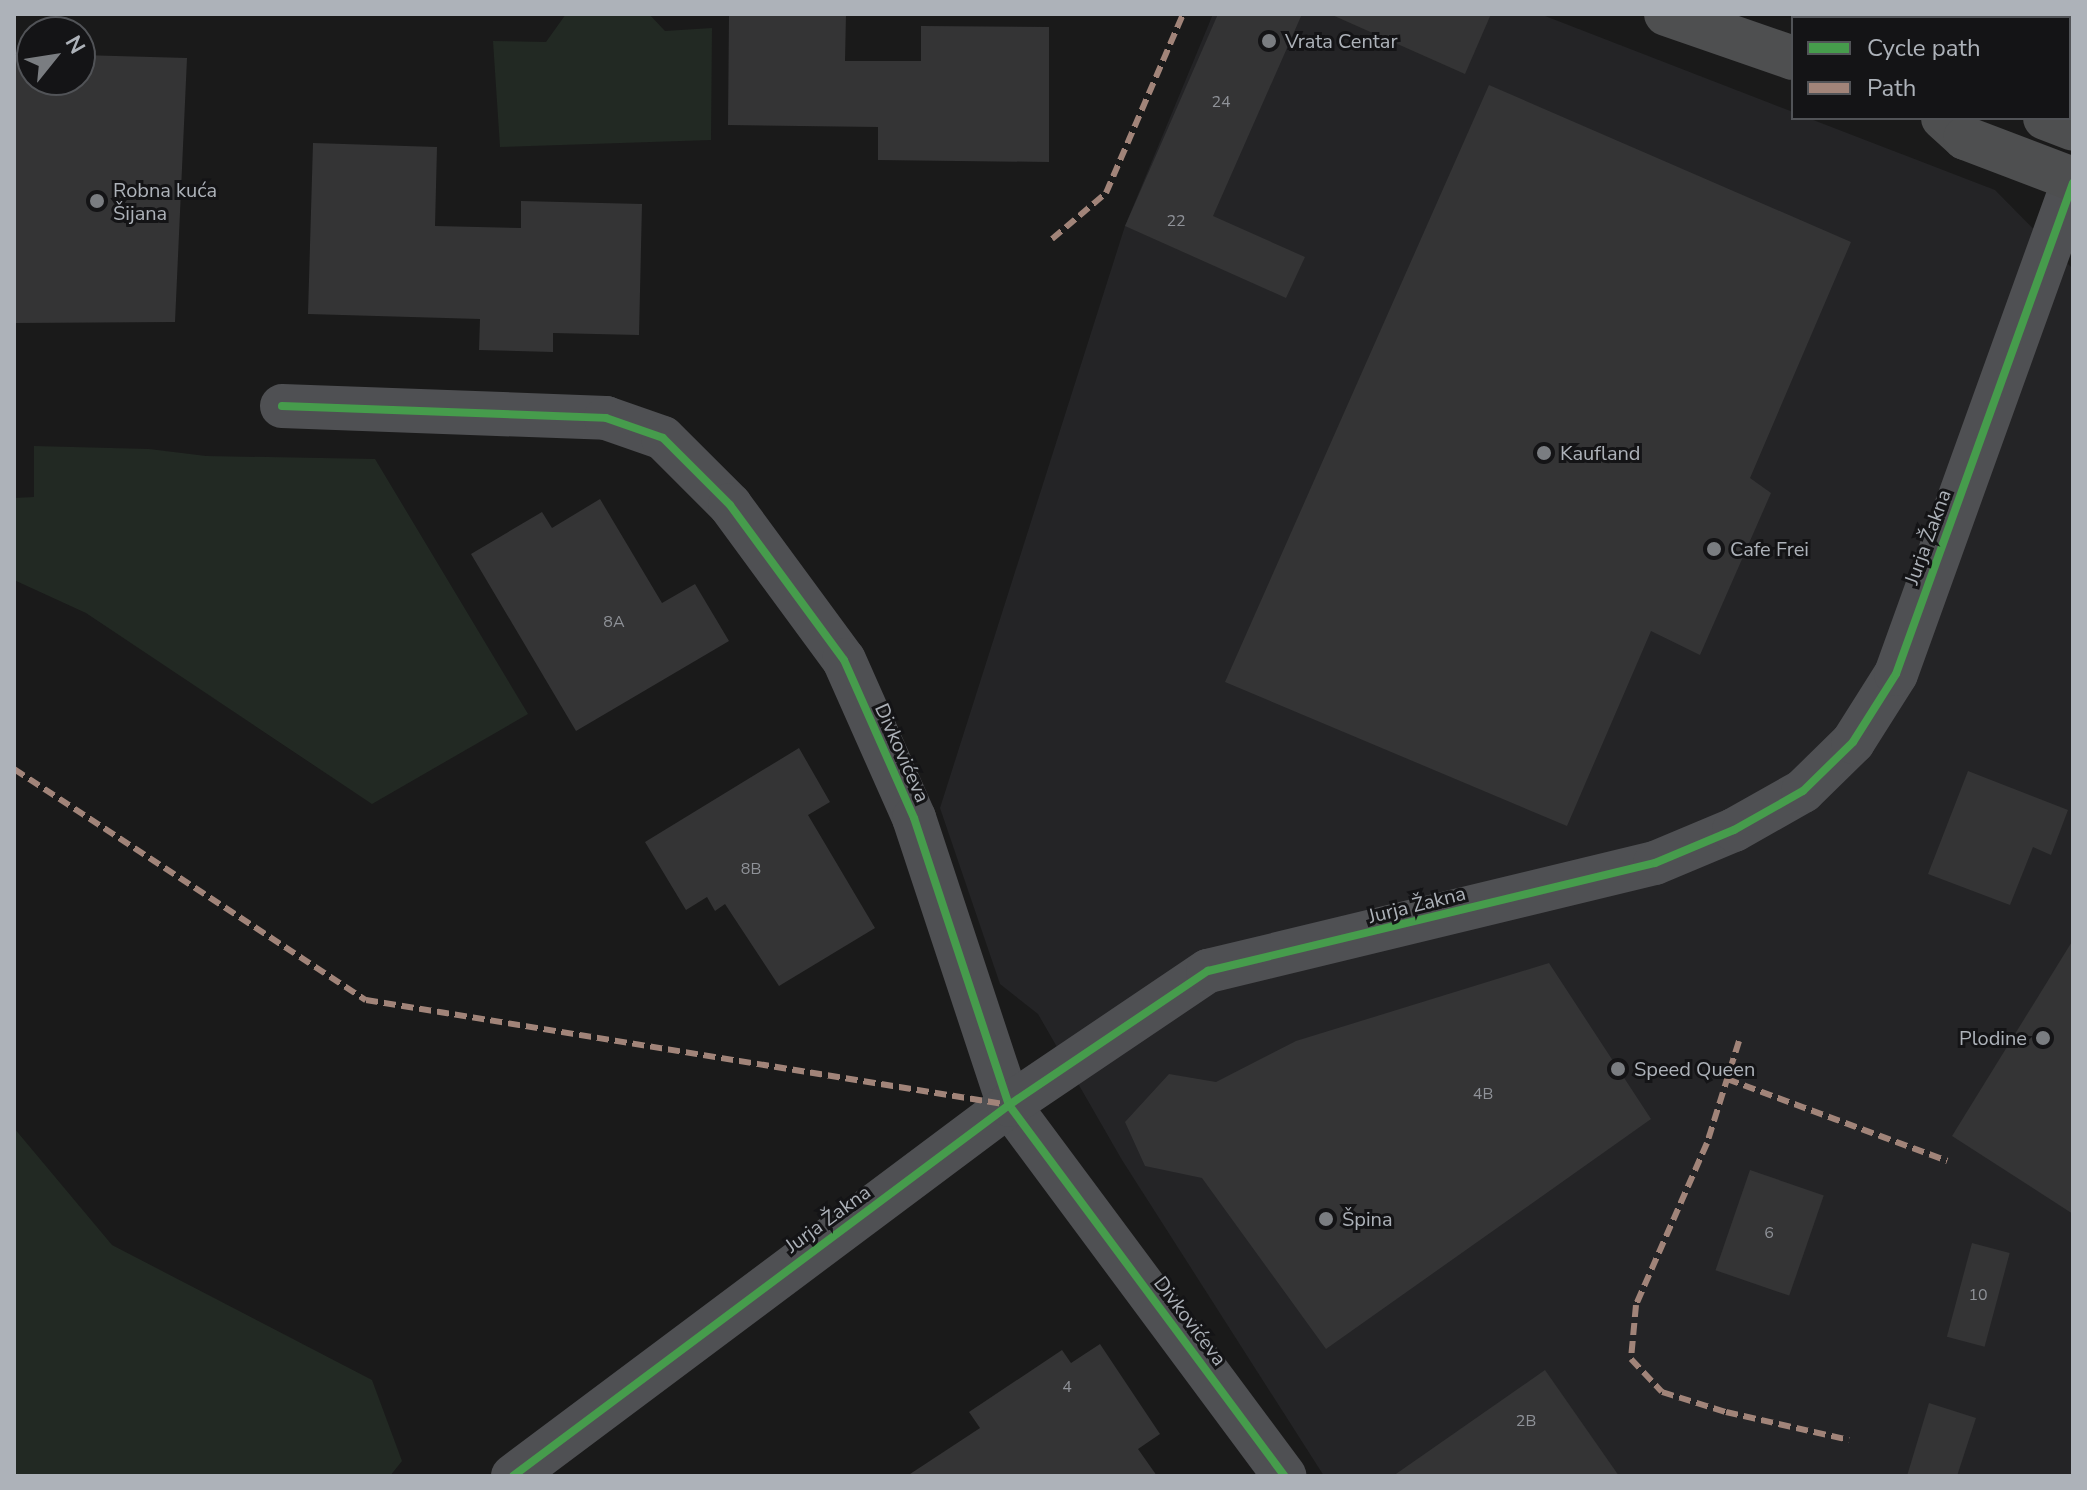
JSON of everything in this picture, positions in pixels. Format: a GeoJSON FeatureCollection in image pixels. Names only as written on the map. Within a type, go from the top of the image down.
{"type":"FeatureCollection","features":[{"type":"Feature","properties":{"kind":"main road"},"geometry":{"type":"LineString","coordinates":[[1666,14],[1791,57]]}},
{"type":"Feature","properties":{"kind":"main road"},"geometry":{"type":"LineString","coordinates":[[1945,120],[1965,138],[2073,181]]}},
{"type":"Feature","properties":{"kind":"main road"},"geometry":{"type":"LineString","coordinates":[[2050,120],[2073,129]]}},
{"type":"Feature","properties":{"kind":"street","name":"Jurja Žakna"},"geometry":{"type":"LineString","coordinates":[[513,1476],[1009,1105],[1208,971],[1655,863],[1734,830],[1803,791],[1853,742],[1896,674],[2073,181]]}},
{"type":"Feature","properties":{"kind":"street","name":"Divkovićeva"},"geometry":{"type":"LineString","coordinates":[[282,406],[606,418],[663,438],[730,505],[844,660],[914,818],[1009,1105],[1285,1476]]}},
{"type":"Feature","properties":{"kind":"shaded area"},"geometry":{"type":"Polygon","coordinates":[[[566,14],[649,14],[665,31],[712,28],[711,140],[500,147],[493,41],[546,42],[566,14]]]}},
{"type":"Feature","properties":{"kind":"shaded area"},"geometry":{"type":"Polygon","coordinates":[[[1213,14],[1540,14],[1791,111],[1791,120],[1813,120],[1995,190],[2073,269],[2073,1476],[1324,1476],[1122,1160],[1038,1014],[1000,984],[940,808],[1125,226],[1213,14]]]}},
{"type":"Feature","properties":{"kind":"shaded area"},"geometry":{"type":"Polygon","coordinates":[[[34,446],[149,449],[206,456],[375,459],[528,714],[372,804],[86,613],[14,580],[14,498],[34,497],[34,446]]]}},
{"type":"Feature","properties":{"kind":"shaded area"},"geometry":{"type":"Polygon","coordinates":[[[14,1128],[112,1245],[372,1380],[402,1461],[390,1476],[14,1476],[14,1128]]]}},
{"type":"Feature","properties":{"kind":"building"},"geometry":{"type":"Polygon","coordinates":[[[729,14],[846,14],[845,61],[921,61],[921,26],[1049,27],[1049,162],[878,160],[878,127],[728,125],[729,14]]]}},
{"type":"Feature","properties":{"kind":"building"},"geometry":{"type":"Polygon","coordinates":[[[1218,14],[1302,14],[1213,216],[1305,257],[1286,298],[1125,226],[1218,14]]]}},
{"type":"Feature","properties":{"kind":"building"},"geometry":{"type":"Polygon","coordinates":[[[1330,14],[1491,14],[1465,74],[1330,14]]]}},
{"type":"Feature","properties":{"kind":"building","name":"Robna kuća Šijana"},"geometry":{"type":"Polygon","coordinates":[[[14,52],[16,96],[96,96],[96,55],[187,58],[175,322],[14,323],[14,52]]]}},
{"type":"Feature","properties":{"kind":"building","name":"Kaufland"},"geometry":{"type":"Polygon","coordinates":[[[1489,85],[1851,242],[1750,478],[1771,493],[1700,655],[1651,631],[1567,826],[1225,682],[1489,85]]]}},
{"type":"Feature","properties":{"kind":"building"},"geometry":{"type":"Polygon","coordinates":[[[313,143],[437,147],[435,226],[521,228],[521,201],[642,204],[639,335],[553,333],[553,352],[479,350],[480,319],[308,314],[313,143]]]}},
{"type":"Feature","properties":{"kind":"building"},"geometry":{"type":"Polygon","coordinates":[[[600,499],[662,603],[695,584],[729,641],[576,731],[471,554],[542,512],[552,528],[600,499]]]}},
{"type":"Feature","properties":{"kind":"building"},"geometry":{"type":"Polygon","coordinates":[[[799,748],[830,802],[808,815],[875,928],[779,986],[725,904],[715,911],[707,897],[686,910],[645,842],[799,748]]]}},
{"type":"Feature","properties":{"kind":"building"},"geometry":{"type":"Polygon","coordinates":[[[1968,771],[2068,810],[2051,855],[2033,847],[2010,905],[1928,874],[1968,771]]]}},
{"type":"Feature","properties":{"kind":"building","name":"Plodine"},"geometry":{"type":"Polygon","coordinates":[[[2073,940],[2073,1214],[1952,1136],[2073,940]]]}},
{"type":"Feature","properties":{"kind":"building"},"geometry":{"type":"Polygon","coordinates":[[[1549,963],[1651,1119],[1326,1349],[1202,1178],[1145,1166],[1125,1122],[1169,1074],[1216,1082],[1296,1041],[1549,963]]]}},
{"type":"Feature","properties":{"kind":"building"},"geometry":{"type":"Polygon","coordinates":[[[1750,1170],[1824,1195],[1789,1296],[1715,1270],[1750,1170]]]}},
{"type":"Feature","properties":{"kind":"building"},"geometry":{"type":"Polygon","coordinates":[[[1972,1243],[2010,1253],[1985,1347],[1947,1337],[1972,1243]]]}},
{"type":"Feature","properties":{"kind":"building"},"geometry":{"type":"Polygon","coordinates":[[[1100,1344],[1160,1434],[1138,1449],[1157,1476],[907,1476],[980,1428],[969,1412],[1062,1350],[1071,1363],[1100,1344]]]}},
{"type":"Feature","properties":{"kind":"building"},"geometry":{"type":"Polygon","coordinates":[[[1545,1370],[1619,1476],[1393,1476],[1545,1370]]]}},
{"type":"Feature","properties":{"kind":"building"},"geometry":{"type":"Polygon","coordinates":[[[1929,1403],[1976,1418],[1957,1476],[1907,1476],[1929,1403]]]}},
{"type":"Feature","properties":{"kind":"marked path"},"geometry":{"type":"LineString","coordinates":[[1052,239],[1106,193],[1183,14]]}},
{"type":"Feature","properties":{"kind":"marked path"},"geometry":{"type":"LineString","coordinates":[[14,769],[366,1000],[1009,1105]]}},
{"type":"Feature","properties":{"kind":"marked path"},"geometry":{"type":"LineString","coordinates":[[1739,1041],[1707,1143],[1636,1305],[1631,1359],[1662,1392],[1726,1412],[1849,1440]]}},
{"type":"Feature","properties":{"kind":"marked path"},"geometry":{"type":"LineString","coordinates":[[1727,1079],[1947,1161]]}},
{"type":"Feature","properties":{"kind":"cycle path"},"geometry":{"type":"LineString","coordinates":[[513,1476],[1009,1105],[1208,971],[1655,863],[1734,830],[1803,791],[1853,742],[1896,674],[2073,183]]}},
{"type":"Feature","properties":{"kind":"cycle path"},"geometry":{"type":"LineString","coordinates":[[282,406],[606,418],[663,438],[730,505],[844,660],[914,818],[1009,1105],[1285,1476]]}},
{"type":"Feature","properties":{"kind":"place","name":"Vrata Centar"},"geometry":{"type":"Point","coordinates":[1269,41]}},
{"type":"Feature","properties":{"kind":"place","name":"Robna kuća Šijana"},"geometry":{"type":"Point","coordinates":[97,201]}},
{"type":"Feature","properties":{"kind":"place","name":"Kaufland"},"geometry":{"type":"Point","coordinates":[1544,453]}},
{"type":"Feature","properties":{"kind":"place","name":"Cafe Frei"},"geometry":{"type":"Point","coordinates":[1714,549]}},
{"type":"Feature","properties":{"kind":"place","name":"Plodine"},"geometry":{"type":"Point","coordinates":[2043,1038]}},
{"type":"Feature","properties":{"kind":"place","name":"Speed Queen"},"geometry":{"type":"Point","coordinates":[1618,1069]}},
{"type":"Feature","properties":{"kind":"place","name":"Špina"},"geometry":{"type":"Point","coordinates":[1326,1219]}}]}
